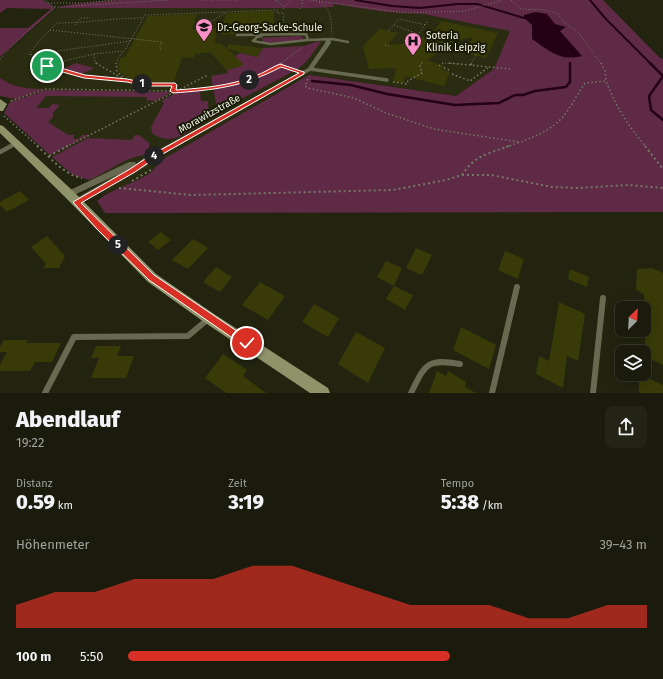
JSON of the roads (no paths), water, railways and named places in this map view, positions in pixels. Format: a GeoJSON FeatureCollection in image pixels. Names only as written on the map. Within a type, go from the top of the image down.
{"type":"FeatureCollection","features":[{"type":"Feature","properties":{"kind":"street","name":"Morawitzstraße"},"geometry":{"type":"LineString","coordinates":[[73,198],[139,161],[150,158],[303,73],[310,73],[330,39]]}},
{"type":"Feature","properties":{"kind":"street"},"geometry":{"type":"LineString","coordinates":[[0,100],[3,104],[1,111]]}},
{"type":"Feature","properties":{"kind":"street"},"geometry":{"type":"LineString","coordinates":[[0,128],[73,198],[152,278],[209,318],[323,393]]}},
{"type":"Feature","properties":{"kind":"lane"},"geometry":{"type":"LineString","coordinates":[[237,36],[295,32],[306,34]]}},
{"type":"Feature","properties":{"kind":"lane"},"geometry":{"type":"LineString","coordinates":[[306,34],[308,40]]}},
{"type":"Feature","properties":{"kind":"lane"},"geometry":{"type":"LineString","coordinates":[[306,34],[261,36],[257,37],[254,41],[261,44],[330,39],[348,42]]}},
{"type":"Feature","properties":{"kind":"lane"},"geometry":{"type":"LineString","coordinates":[[310,73],[388,80]]}},
{"type":"Feature","properties":{"kind":"lane"},"geometry":{"type":"LineString","coordinates":[[0,152],[16,144]]}},
{"type":"Feature","properties":{"kind":"lane"},"geometry":{"type":"LineString","coordinates":[[492,393],[517,287]]}},
{"type":"Feature","properties":{"kind":"lane"},"geometry":{"type":"LineString","coordinates":[[593,393],[604,298]]}},
{"type":"Feature","properties":{"kind":"lane"},"geometry":{"type":"LineString","coordinates":[[45,393],[74,337],[188,336],[209,318]]}},
{"type":"Feature","properties":{"kind":"lane"},"geometry":{"type":"LineString","coordinates":[[411,393],[426,365],[440,360],[460,364]]}},
{"type":"Feature","properties":{"kind":"waterway"},"geometry":{"type":"LineString","coordinates":[[355,0],[392,6],[420,8],[458,4],[477,4],[524,18]]}},
{"type":"Feature","properties":{"kind":"waterway"},"geometry":{"type":"LineString","coordinates":[[590,0],[605,18],[663,76],[649,96],[651,110],[663,120]]}},
{"type":"Feature","properties":{"kind":"waterway"},"geometry":{"type":"LineString","coordinates":[[312,81],[351,85],[387,94],[455,105],[499,103],[515,95],[523,95],[535,91],[566,87],[570,82],[570,63]]}},
{"type":"Feature","properties":{"kind":"place","name":"Dr.-Georg-Sacke-Schule"},"geometry":{"type":"Point","coordinates":[204,42]}},
{"type":"Feature","properties":{"kind":"place","name":"Soteria Klinik Leipzig"},"geometry":{"type":"Point","coordinates":[413,56]}}]}
